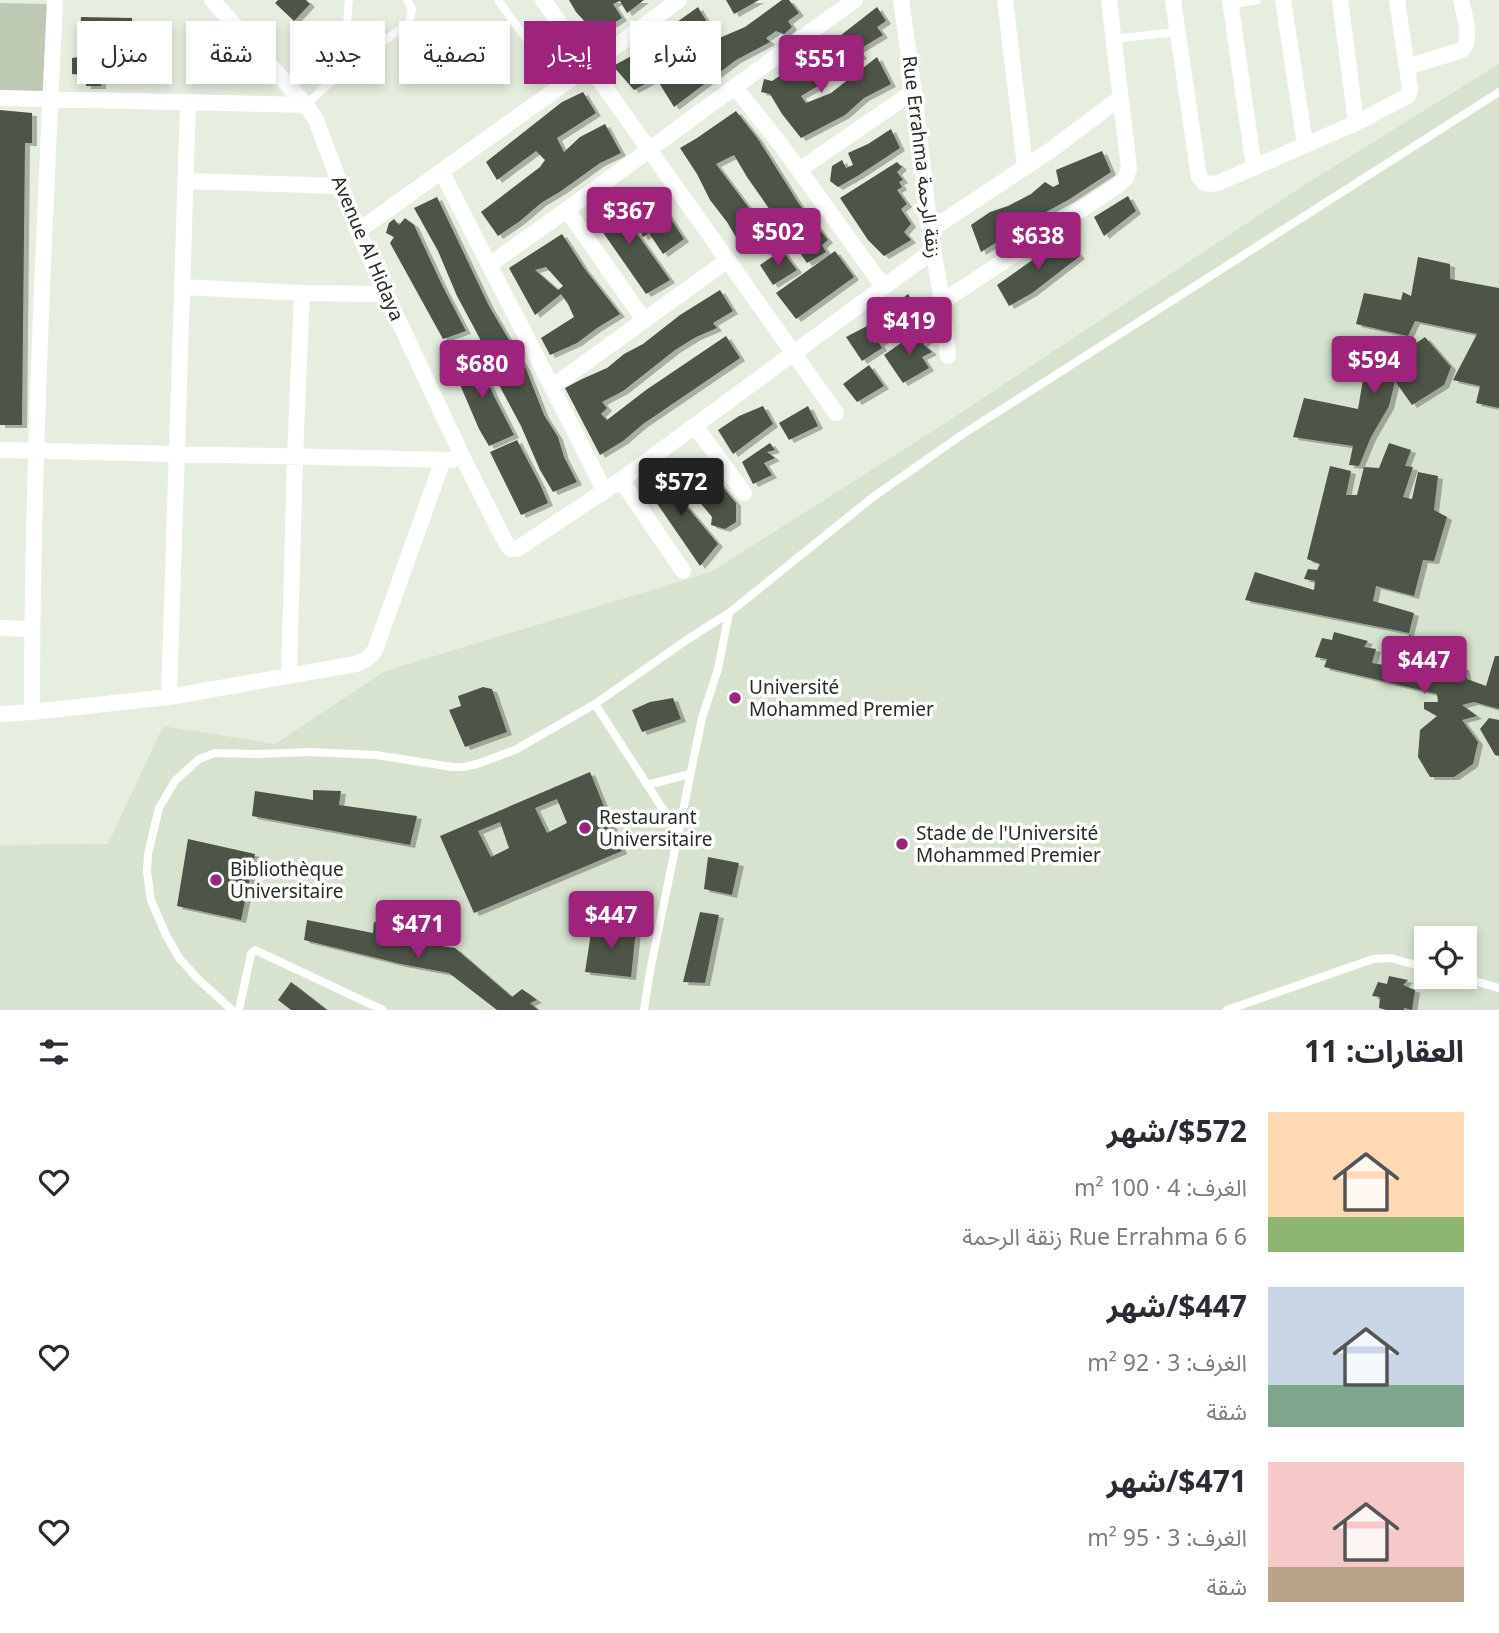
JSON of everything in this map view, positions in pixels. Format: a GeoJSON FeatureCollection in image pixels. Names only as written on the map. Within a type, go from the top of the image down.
{"type":"FeatureCollection","features":[{"type":"Feature","properties":{"kind":"street"},"geometry":{"type":"LineString","coordinates":[[32,712],[36,452],[55,0]]}},
{"type":"Feature","properties":{"kind":"street","name":"Avenue Al Hidaya"},"geometry":{"type":"LineString","coordinates":[[212,0],[306,106],[316,121],[358,232],[464,460],[507,545],[517,549],[604,491]]}},
{"type":"Feature","properties":{"kind":"street"},"geometry":{"type":"LineString","coordinates":[[543,0],[558,21]]}},
{"type":"Feature","properties":{"kind":"street"},"geometry":{"type":"LineString","coordinates":[[616,46],[679,0]]}},
{"type":"Feature","properties":{"kind":"street"},"geometry":{"type":"LineString","coordinates":[[489,265],[855,0]]}},
{"type":"Feature","properties":{"kind":"street","name":"Rue Errahma زنقة الرحمة"},"geometry":{"type":"LineString","coordinates":[[901,0],[948,356]]}},
{"type":"Feature","properties":{"kind":"street"},"geometry":{"type":"LineString","coordinates":[[1005,0],[1025,167]]}},
{"type":"Feature","properties":{"kind":"street"},"geometry":{"type":"LineString","coordinates":[[942,302],[1126,178],[1129,168],[1109,0]]}},
{"type":"Feature","properties":{"kind":"street"},"geometry":{"type":"LineString","coordinates":[[1173,0],[1199,177],[1210,184],[1356,123],[1408,96],[1410,89],[1397,0]]}},
{"type":"Feature","properties":{"kind":"street"},"geometry":{"type":"LineString","coordinates":[[1283,0],[1305,145]]}},
{"type":"Feature","properties":{"kind":"street"},"geometry":{"type":"LineString","coordinates":[[1340,0],[1356,123]]}},
{"type":"Feature","properties":{"kind":"street"},"geometry":{"type":"LineString","coordinates":[[1407,67],[1466,47],[1468,38],[1461,0]]}},
{"type":"Feature","properties":{"kind":"street"},"geometry":{"type":"LineString","coordinates":[[1230,2],[1254,167]]}},
{"type":"Feature","properties":{"kind":"street"},"geometry":{"type":"LineString","coordinates":[[358,232],[565,84]]}},
{"type":"Feature","properties":{"kind":"street"},"geometry":{"type":"LineString","coordinates":[[602,84],[836,413]]}},
{"type":"Feature","properties":{"kind":"street"},"geometry":{"type":"LineString","coordinates":[[735,87],[883,286]]}},
{"type":"Feature","properties":{"kind":"street"},"geometry":{"type":"LineString","coordinates":[[799,170],[914,91]]}},
{"type":"Feature","properties":{"kind":"street"},"geometry":{"type":"LineString","coordinates":[[0,98],[306,106]]}},
{"type":"Feature","properties":{"kind":"street"},"geometry":{"type":"LineString","coordinates":[[930,230],[1083,127],[1120,98]]}},
{"type":"Feature","properties":{"kind":"street"},"geometry":{"type":"LineString","coordinates":[[169,697],[188,104]]}},
{"type":"Feature","properties":{"kind":"street"},"geometry":{"type":"LineString","coordinates":[[442,172],[604,491],[934,250]]}},
{"type":"Feature","properties":{"kind":"street"},"geometry":{"type":"LineString","coordinates":[[187,181],[340,186]]}},
{"type":"Feature","properties":{"kind":"street"},"geometry":{"type":"LineString","coordinates":[[567,210],[644,320]]}},
{"type":"Feature","properties":{"kind":"street"},"geometry":{"type":"LineString","coordinates":[[553,386],[728,260]]}},
{"type":"Feature","properties":{"kind":"street"},"geometry":{"type":"LineString","coordinates":[[183,287],[386,294]]}},
{"type":"Feature","properties":{"kind":"street"},"geometry":{"type":"LineString","coordinates":[[289,675],[302,293]]}},
{"type":"Feature","properties":{"kind":"street"},"geometry":{"type":"LineString","coordinates":[[695,426],[744,493]]}},
{"type":"Feature","properties":{"kind":"street"},"geometry":{"type":"LineString","coordinates":[[0,450],[464,460]]}},
{"type":"Feature","properties":{"kind":"street"},"geometry":{"type":"LineString","coordinates":[[0,714],[169,697],[355,664],[373,654],[443,460]]}},
{"type":"Feature","properties":{"kind":"street"},"geometry":{"type":"LineString","coordinates":[[621,480],[683,571]]}},
{"type":"Feature","properties":{"kind":"street"},"geometry":{"type":"LineString","coordinates":[[0,628],[32,629]]}},
{"type":"Feature","properties":{"kind":"lane"},"geometry":{"type":"LineString","coordinates":[[348,21],[349,0]]}},
{"type":"Feature","properties":{"kind":"lane"},"geometry":{"type":"LineString","coordinates":[[385,40],[408,23],[412,9],[407,0]]}},
{"type":"Feature","properties":{"kind":"lane"},"geometry":{"type":"LineString","coordinates":[[498,0],[561,87]]}},
{"type":"Feature","properties":{"kind":"lane"},"geometry":{"type":"LineString","coordinates":[[1230,2],[1257,0]]}},
{"type":"Feature","properties":{"kind":"lane"},"geometry":{"type":"LineString","coordinates":[[1113,39],[1177,32]]}},
{"type":"Feature","properties":{"kind":"lane"},"geometry":{"type":"LineString","coordinates":[[306,106],[329,84]]}},
{"type":"Feature","properties":{"kind":"lane"},"geometry":{"type":"LineString","coordinates":[[232,1010],[179,958],[157,917],[148,886],[148,854],[159,808],[175,781],[199,759],[215,753],[310,752],[376,755],[464,767],[515,750],[595,704],[729,613],[873,497],[963,434],[1499,92]]}},
{"type":"Feature","properties":{"kind":"lane"},"geometry":{"type":"LineString","coordinates":[[643,1010],[702,718],[723,646],[729,613]]}},
{"type":"Feature","properties":{"kind":"lane"},"geometry":{"type":"LineString","coordinates":[[595,704],[678,834]]}},
{"type":"Feature","properties":{"kind":"lane"},"geometry":{"type":"LineString","coordinates":[[647,785],[690,774]]}},
{"type":"Feature","properties":{"kind":"lane"},"geometry":{"type":"LineString","coordinates":[[239,1010],[251,954],[255,950],[383,1010]]}},
{"type":"Feature","properties":{"kind":"lane"},"geometry":{"type":"LineString","coordinates":[[1227,1010],[1373,959],[1391,958],[1414,965]]}},
{"type":"Feature","properties":{"kind":"lane"},"geometry":{"type":"LineString","coordinates":[[1477,982],[1499,988]]}},
{"type":"Feature","properties":{"kind":"shaded area"},"geometry":{"type":"Polygon","coordinates":[[[0,3],[50,4],[45,94],[0,92],[0,3]]]}},
{"type":"Feature","properties":{"kind":"shaded area","name":"Université Mohammed Premier"},"geometry":{"type":"Polygon","coordinates":[[[1499,64],[1499,1010],[0,1010],[0,845],[108,844],[163,726],[275,744],[385,671],[711,572],[947,422],[1309,182],[1499,64]]]}},
{"type":"Feature","properties":{"kind":"building"},"geometry":{"type":"Polygon","coordinates":[[[278,0],[306,0],[310,4],[294,21],[275,3],[278,0]]]}},
{"type":"Feature","properties":{"kind":"building"},"geometry":{"type":"Polygon","coordinates":[[[569,0],[644,0],[627,13],[620,1],[613,4],[622,18],[616,22],[584,21],[569,0]]]}},
{"type":"Feature","properties":{"kind":"building"},"geometry":{"type":"Polygon","coordinates":[[[726,0],[759,0],[734,14],[726,0]]]}},
{"type":"Feature","properties":{"kind":"building"},"geometry":{"type":"Polygon","coordinates":[[[782,0],[789,0],[799,13],[788,21],[792,27],[784,34],[776,31],[766,38],[770,42],[721,71],[721,37],[745,27],[782,0]]]}},
{"type":"Feature","properties":{"kind":"building"},"geometry":{"type":"Polygon","coordinates":[[[698,7],[706,21],[678,21],[698,7]]]}},
{"type":"Feature","properties":{"kind":"building"},"geometry":{"type":"Polygon","coordinates":[[[877,7],[886,21],[877,27],[883,35],[858,50],[862,56],[849,63],[836,39],[877,7]]]}},
{"type":"Feature","properties":{"kind":"building"},"geometry":{"type":"Polygon","coordinates":[[[81,17],[132,18],[132,21],[81,21],[81,17]]]}},
{"type":"Feature","properties":{"kind":"building"},"geometry":{"type":"Polygon","coordinates":[[[77,57],[77,74],[72,74],[72,58],[77,57]]]}},
{"type":"Feature","properties":{"kind":"building"},"geometry":{"type":"Polygon","coordinates":[[[630,57],[630,84],[645,84],[634,90],[616,69],[616,64],[630,57]]]}},
{"type":"Feature","properties":{"kind":"building"},"geometry":{"type":"Polygon","coordinates":[[[877,57],[891,84],[864,98],[845,115],[801,138],[770,94],[761,92],[764,79],[772,81],[807,58],[823,83],[801,96],[806,103],[831,93],[877,57]]]}},
{"type":"Feature","properties":{"kind":"building"},"geometry":{"type":"Polygon","coordinates":[[[660,84],[704,84],[674,107],[660,84]]]}},
{"type":"Feature","properties":{"kind":"building"},"geometry":{"type":"Polygon","coordinates":[[[583,92],[596,113],[557,138],[564,152],[580,137],[605,124],[621,153],[600,163],[498,236],[481,212],[540,167],[545,160],[536,151],[497,180],[486,162],[562,102],[583,92]]]}},
{"type":"Feature","properties":{"kind":"building"},"geometry":{"type":"Polygon","coordinates":[[[0,110],[32,113],[32,143],[25,143],[22,425],[0,425],[0,110]]]}},
{"type":"Feature","properties":{"kind":"building"},"geometry":{"type":"Polygon","coordinates":[[[736,111],[758,139],[799,204],[828,240],[822,245],[826,252],[807,263],[734,155],[716,164],[764,228],[740,244],[710,200],[680,148],[736,111]]]}},
{"type":"Feature","properties":{"kind":"building"},"geometry":{"type":"Polygon","coordinates":[[[891,129],[900,148],[838,187],[830,181],[832,166],[842,160],[846,168],[853,165],[848,153],[891,129]]]}},
{"type":"Feature","properties":{"kind":"building"},"geometry":{"type":"Polygon","coordinates":[[[1102,151],[1111,172],[981,252],[971,225],[990,212],[1031,194],[1045,182],[1053,187],[1059,184],[1056,170],[1102,151]]]}},
{"type":"Feature","properties":{"kind":"building"},"geometry":{"type":"Polygon","coordinates":[[[897,162],[902,167],[897,172],[903,180],[899,182],[902,187],[897,190],[907,204],[901,209],[911,224],[904,232],[911,240],[884,256],[868,240],[840,198],[897,162]]]}},
{"type":"Feature","properties":{"kind":"building"},"geometry":{"type":"Polygon","coordinates":[[[1128,196],[1136,211],[1104,236],[1094,217],[1128,196]]]}},
{"type":"Feature","properties":{"kind":"building"},"geometry":{"type":"Polygon","coordinates":[[[437,197],[489,306],[526,369],[544,415],[558,437],[564,457],[577,482],[553,492],[540,470],[438,251],[414,208],[437,197]]]}},
{"type":"Feature","properties":{"kind":"building"},"geometry":{"type":"Polygon","coordinates":[[[657,198],[684,239],[663,254],[649,233],[643,237],[631,213],[657,198]]]}},
{"type":"Feature","properties":{"kind":"building"},"geometry":{"type":"Polygon","coordinates":[[[613,200],[670,280],[646,294],[588,211],[613,200]]]}},
{"type":"Feature","properties":{"kind":"building"},"geometry":{"type":"Polygon","coordinates":[[[405,218],[414,225],[466,331],[443,339],[390,243],[394,237],[386,233],[389,223],[394,219],[399,225],[405,218]]]}},
{"type":"Feature","properties":{"kind":"building"},"geometry":{"type":"Polygon","coordinates":[[[562,234],[584,268],[620,314],[577,343],[550,355],[541,338],[574,317],[568,304],[561,294],[535,315],[509,268],[562,234]],[[546,267],[535,270],[558,290],[563,286],[546,267]]]}},
{"type":"Feature","properties":{"kind":"building"},"geometry":{"type":"Polygon","coordinates":[[[1067,239],[1080,256],[1032,293],[1009,306],[997,285],[1067,239]]]}},
{"type":"Feature","properties":{"kind":"building"},"geometry":{"type":"Polygon","coordinates":[[[782,250],[797,270],[773,285],[760,265],[782,250]]]}},
{"type":"Feature","properties":{"kind":"building"},"geometry":{"type":"Polygon","coordinates":[[[835,251],[854,277],[796,319],[776,293],[835,251]]]}},
{"type":"Feature","properties":{"kind":"building"},"geometry":{"type":"Polygon","coordinates":[[[1418,257],[1450,264],[1450,279],[1499,288],[1499,408],[1476,403],[1480,386],[1453,380],[1477,334],[1415,321],[1408,336],[1356,324],[1364,293],[1401,300],[1403,292],[1411,296],[1418,257]]]}},
{"type":"Feature","properties":{"kind":"building"},"geometry":{"type":"Polygon","coordinates":[[[720,290],[733,311],[713,323],[717,328],[675,350],[623,391],[602,402],[607,408],[601,414],[607,420],[726,336],[740,358],[600,455],[565,388],[607,368],[680,315],[720,290]]]}},
{"type":"Feature","properties":{"kind":"building"},"geometry":{"type":"Polygon","coordinates":[[[908,294],[922,316],[879,343],[882,348],[862,361],[846,337],[869,325],[908,294]]]}},
{"type":"Feature","properties":{"kind":"building"},"geometry":{"type":"Polygon","coordinates":[[[918,331],[928,339],[923,344],[932,352],[922,357],[929,368],[903,383],[884,355],[918,331]]]}},
{"type":"Feature","properties":{"kind":"building"},"geometry":{"type":"Polygon","coordinates":[[[1425,337],[1451,367],[1444,385],[1412,405],[1395,381],[1389,406],[1371,437],[1359,466],[1349,465],[1353,446],[1293,437],[1304,398],[1358,409],[1365,368],[1357,357],[1358,347],[1370,344],[1403,352],[1425,337]]]}},
{"type":"Feature","properties":{"kind":"building"},"geometry":{"type":"Polygon","coordinates":[[[476,353],[514,435],[489,446],[449,366],[476,353]]]}},
{"type":"Feature","properties":{"kind":"building"},"geometry":{"type":"Polygon","coordinates":[[[869,365],[884,386],[857,402],[843,384],[869,365]]]}},
{"type":"Feature","properties":{"kind":"building"},"geometry":{"type":"Polygon","coordinates":[[[763,406],[773,424],[733,454],[718,430],[739,416],[763,406]]]}},
{"type":"Feature","properties":{"kind":"building"},"geometry":{"type":"Polygon","coordinates":[[[808,406],[818,426],[789,440],[779,423],[808,406]]]}},
{"type":"Feature","properties":{"kind":"building"},"geometry":{"type":"Polygon","coordinates":[[[517,440],[548,503],[521,515],[490,452],[517,440]]]}},
{"type":"Feature","properties":{"kind":"building"},"geometry":{"type":"Polygon","coordinates":[[[770,443],[775,450],[767,452],[775,458],[764,463],[772,475],[753,484],[742,462],[770,443]]]}},
{"type":"Feature","properties":{"kind":"building"},"geometry":{"type":"Polygon","coordinates":[[[1389,443],[1411,450],[1405,466],[1413,467],[1403,497],[1412,499],[1418,472],[1438,476],[1434,510],[1447,517],[1434,561],[1423,560],[1414,596],[1376,586],[1373,601],[1414,613],[1409,633],[1245,600],[1255,572],[1314,590],[1315,581],[1304,579],[1308,569],[1317,570],[1320,564],[1307,559],[1330,466],[1351,471],[1346,495],[1357,495],[1364,467],[1379,468],[1389,443]]]}},
{"type":"Feature","properties":{"kind":"building"},"geometry":{"type":"Polygon","coordinates":[[[661,470],[674,491],[718,544],[700,566],[656,502],[641,485],[661,470]]]}},
{"type":"Feature","properties":{"kind":"building"},"geometry":{"type":"Polygon","coordinates":[[[710,472],[736,503],[736,522],[725,529],[711,525],[712,517],[688,488],[710,472]]]}},
{"type":"Feature","properties":{"kind":"building"},"geometry":{"type":"Polygon","coordinates":[[[1334,632],[1368,641],[1364,647],[1376,649],[1372,663],[1401,668],[1409,635],[1438,642],[1431,669],[1440,673],[1452,666],[1464,667],[1467,679],[1486,686],[1495,656],[1499,656],[1499,709],[1474,702],[1462,705],[1477,716],[1462,720],[1478,742],[1473,764],[1454,777],[1430,777],[1418,757],[1420,730],[1437,716],[1424,709],[1424,702],[1438,702],[1437,694],[1324,667],[1327,659],[1315,657],[1322,638],[1332,640],[1334,632]]]}},
{"type":"Feature","properties":{"kind":"building"},"geometry":{"type":"Polygon","coordinates":[[[483,687],[492,689],[507,732],[465,747],[449,710],[461,706],[458,696],[483,687]]]}},
{"type":"Feature","properties":{"kind":"building"},"geometry":{"type":"Polygon","coordinates":[[[673,698],[681,719],[642,732],[632,710],[650,702],[673,698]]]}},
{"type":"Feature","properties":{"kind":"building"},"geometry":{"type":"Polygon","coordinates":[[[1489,718],[1499,720],[1499,756],[1495,755],[1480,729],[1489,718]]]}},
{"type":"Feature","properties":{"kind":"building"},"geometry":{"type":"Polygon","coordinates":[[[590,772],[622,851],[474,913],[440,836],[590,772]],[[557,799],[535,808],[547,833],[567,823],[557,799]],[[500,822],[478,831],[491,857],[509,848],[500,822]]]}},
{"type":"Feature","properties":{"kind":"building"},"geometry":{"type":"Polygon","coordinates":[[[313,790],[341,791],[339,805],[417,816],[410,845],[252,816],[255,791],[313,800],[313,790]]]}},
{"type":"Feature","properties":{"kind":"building","name":"Bibliothèque Universitaire"},"geometry":{"type":"Polygon","coordinates":[[[188,839],[255,854],[241,920],[177,906],[188,839]]]}},
{"type":"Feature","properties":{"kind":"building"},"geometry":{"type":"Polygon","coordinates":[[[708,857],[739,863],[732,895],[704,889],[708,857]]]}},
{"type":"Feature","properties":{"kind":"building"},"geometry":{"type":"Polygon","coordinates":[[[700,912],[719,915],[705,983],[683,982],[700,912]]]}},
{"type":"Feature","properties":{"kind":"building"},"geometry":{"type":"Polygon","coordinates":[[[307,920],[373,933],[374,922],[393,925],[389,938],[455,948],[512,997],[522,989],[537,1000],[530,1003],[538,1010],[497,1010],[449,973],[304,940],[307,920]]]}},
{"type":"Feature","properties":{"kind":"building"},"geometry":{"type":"Polygon","coordinates":[[[592,926],[636,930],[631,977],[585,972],[592,926]]]}},
{"type":"Feature","properties":{"kind":"building"},"geometry":{"type":"Polygon","coordinates":[[[1389,976],[1408,980],[1403,985],[1415,990],[1412,1010],[1379,1008],[1380,997],[1372,996],[1378,982],[1387,984],[1389,976]]]}},
{"type":"Feature","properties":{"kind":"building"},"geometry":{"type":"Polygon","coordinates":[[[291,982],[327,1010],[291,1010],[278,1000],[291,982]]]}},
{"type":"Feature","properties":{"kind":"place","name":"Université Mohammed Premier"},"geometry":{"type":"Point","coordinates":[735,698]}},
{"type":"Feature","properties":{"kind":"place","name":"Restaurant Universitaire"},"geometry":{"type":"Point","coordinates":[585,828]}},
{"type":"Feature","properties":{"kind":"place","name":"Stade de l'Université Mohammed Premier"},"geometry":{"type":"Point","coordinates":[902,844]}},
{"type":"Feature","properties":{"kind":"place","name":"Bibliothèque Universitaire"},"geometry":{"type":"Point","coordinates":[216,880]}}]}
